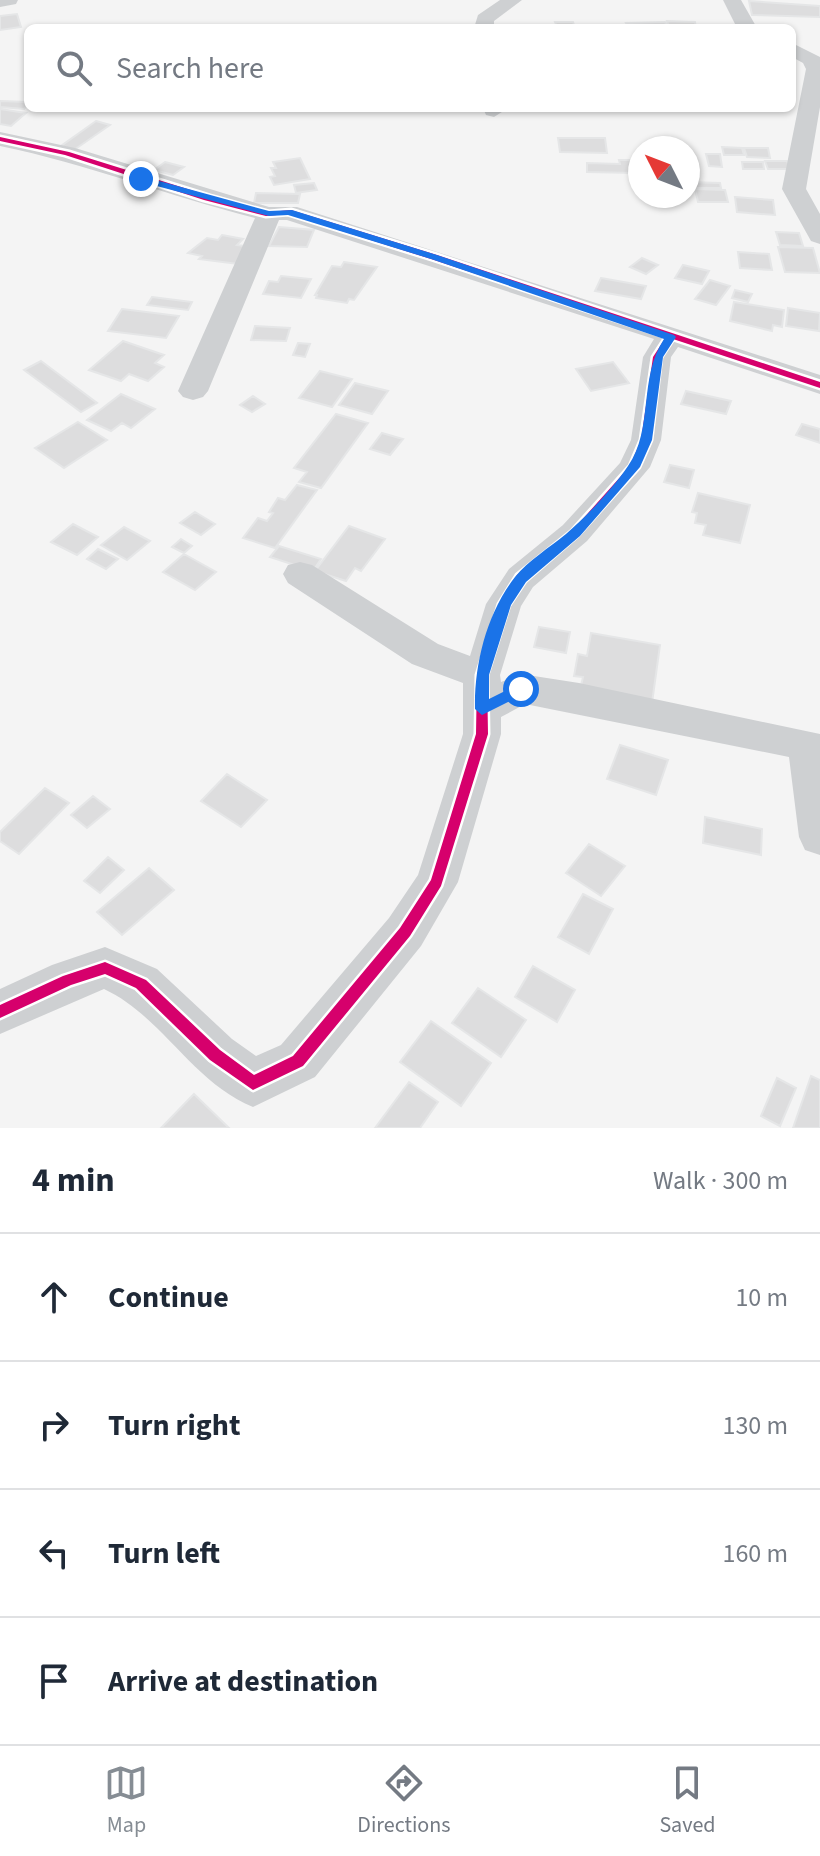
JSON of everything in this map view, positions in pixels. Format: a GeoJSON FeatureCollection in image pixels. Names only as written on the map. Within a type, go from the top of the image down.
{"type":"FeatureCollection","features":[{"type":"Feature","properties":{"kind":"street"},"geometry":{"type":"LineString","coordinates":[[0,1],[9,0]]}},
{"type":"Feature","properties":{"kind":"street"},"geometry":{"type":"LineString","coordinates":[[484,24],[485,19],[513,0]]}},
{"type":"Feature","properties":{"kind":"street"},"geometry":{"type":"LineString","coordinates":[[732,0],[745,24]]}},
{"type":"Feature","properties":{"kind":"street"},"geometry":{"type":"LineString","coordinates":[[796,51],[811,59],[816,69],[812,133],[794,189],[813,212],[820,236]]}},
{"type":"Feature","properties":{"kind":"street"},"geometry":{"type":"LineString","coordinates":[[0,139],[67,153],[141,179],[269,214],[288,212],[434,257],[670,337],[816,374]]}},
{"type":"Feature","properties":{"kind":"street"},"geometry":{"type":"LineString","coordinates":[[193,391],[269,214]]}},
{"type":"Feature","properties":{"kind":"street"},"geometry":{"type":"LineString","coordinates":[[0,1012],[68,980],[105,968],[141,984],[215,1055],[253,1083],[298,1061],[405,932],[437,882],[482,734],[482,692],[504,604],[521,578],[575,533],[634,467],[646,440],[657,357],[670,337]]}},
{"type":"Feature","properties":{"kind":"street"},"geometry":{"type":"LineString","coordinates":[[300,574],[482,692],[521,689],[579,698],[807,745],[820,837]]}},
{"type":"Feature","properties":{"kind":"building"},"geometry":{"type":"Polygon","coordinates":[[[749,1],[820,6],[820,17],[752,15],[749,1]]]}},
{"type":"Feature","properties":{"kind":"building"},"geometry":{"type":"Polygon","coordinates":[[[17,14],[21,27],[0,30],[0,16],[17,14]]]}},
{"type":"Feature","properties":{"kind":"building"},"geometry":{"type":"Polygon","coordinates":[[[667,21],[695,24],[668,24],[667,21]]]}},
{"type":"Feature","properties":{"kind":"building"},"geometry":{"type":"Polygon","coordinates":[[[665,22],[666,24],[627,24],[665,22]]]}},
{"type":"Feature","properties":{"kind":"building"},"geometry":{"type":"Polygon","coordinates":[[[0,101],[24,102],[24,109],[0,107],[0,101]]]}},
{"type":"Feature","properties":{"kind":"building"},"geometry":{"type":"Polygon","coordinates":[[[0,109],[26,113],[11,126],[0,124],[0,109]]]}},
{"type":"Feature","properties":{"kind":"building"},"geometry":{"type":"Polygon","coordinates":[[[96,121],[110,125],[74,150],[61,146],[96,121]]]}},
{"type":"Feature","properties":{"kind":"building"},"geometry":{"type":"Polygon","coordinates":[[[558,138],[605,138],[607,153],[560,152],[558,138]]]}},
{"type":"Feature","properties":{"kind":"building"},"geometry":{"type":"Polygon","coordinates":[[[722,147],[742,148],[744,155],[724,155],[722,147]]]}},
{"type":"Feature","properties":{"kind":"building"},"geometry":{"type":"Polygon","coordinates":[[[744,148],[768,148],[770,158],[747,157],[744,148]]]}},
{"type":"Feature","properties":{"kind":"building"},"geometry":{"type":"Polygon","coordinates":[[[706,154],[720,154],[722,167],[709,166],[706,154]]]}},
{"type":"Feature","properties":{"kind":"building"},"geometry":{"type":"Polygon","coordinates":[[[300,158],[310,179],[274,185],[270,177],[275,176],[271,168],[276,168],[273,162],[300,158]]]}},
{"type":"Feature","properties":{"kind":"building"},"geometry":{"type":"Polygon","coordinates":[[[619,160],[628,160],[628,173],[587,172],[587,163],[620,164],[619,160]]]}},
{"type":"Feature","properties":{"kind":"building"},"geometry":{"type":"Polygon","coordinates":[[[765,161],[787,161],[790,169],[768,169],[765,161]]]}},
{"type":"Feature","properties":{"kind":"building"},"geometry":{"type":"Polygon","coordinates":[[[165,162],[184,167],[173,175],[154,170],[165,162]]]}},
{"type":"Feature","properties":{"kind":"building"},"geometry":{"type":"Polygon","coordinates":[[[742,162],[763,162],[764,169],[743,169],[742,162]]]}},
{"type":"Feature","properties":{"kind":"building"},"geometry":{"type":"Polygon","coordinates":[[[700,182],[720,183],[721,188],[700,188],[700,182]]]}},
{"type":"Feature","properties":{"kind":"building"},"geometry":{"type":"Polygon","coordinates":[[[314,183],[317,190],[296,193],[294,185],[314,183]]]}},
{"type":"Feature","properties":{"kind":"building"},"geometry":{"type":"Polygon","coordinates":[[[700,189],[725,190],[728,202],[700,202],[700,189]]]}},
{"type":"Feature","properties":{"kind":"building"},"geometry":{"type":"Polygon","coordinates":[[[256,193],[300,194],[298,203],[254,203],[256,193]]]}},
{"type":"Feature","properties":{"kind":"building"},"geometry":{"type":"Polygon","coordinates":[[[735,197],[773,200],[775,215],[737,212],[735,197]]]}},
{"type":"Feature","properties":{"kind":"building"},"geometry":{"type":"Polygon","coordinates":[[[279,227],[314,230],[307,247],[269,246],[279,227]]]}},
{"type":"Feature","properties":{"kind":"building"},"geometry":{"type":"Polygon","coordinates":[[[776,232],[799,233],[803,246],[780,245],[776,232]]]}},
{"type":"Feature","properties":{"kind":"building"},"geometry":{"type":"Polygon","coordinates":[[[222,235],[243,239],[237,245],[252,247],[238,264],[199,259],[202,256],[188,253],[207,238],[218,240],[222,235]]]}},
{"type":"Feature","properties":{"kind":"building"},"geometry":{"type":"Polygon","coordinates":[[[778,247],[813,248],[820,273],[785,272],[778,247]]]}},
{"type":"Feature","properties":{"kind":"building"},"geometry":{"type":"Polygon","coordinates":[[[738,252],[769,254],[772,270],[740,268],[738,252]]]}},
{"type":"Feature","properties":{"kind":"building"},"geometry":{"type":"Polygon","coordinates":[[[642,258],[658,265],[646,274],[630,267],[642,258]]]}},
{"type":"Feature","properties":{"kind":"building"},"geometry":{"type":"Polygon","coordinates":[[[344,262],[377,267],[354,300],[349,299],[347,303],[316,298],[332,266],[341,267],[344,262]]]}},
{"type":"Feature","properties":{"kind":"building"},"geometry":{"type":"Polygon","coordinates":[[[683,265],[709,271],[702,284],[675,278],[683,265]]]}},
{"type":"Feature","properties":{"kind":"building"},"geometry":{"type":"Polygon","coordinates":[[[281,276],[311,279],[301,298],[263,294],[269,281],[278,282],[281,276]]]}},
{"type":"Feature","properties":{"kind":"building"},"geometry":{"type":"Polygon","coordinates":[[[601,278],[646,286],[641,299],[595,291],[601,278]]]}},
{"type":"Feature","properties":{"kind":"building"},"geometry":{"type":"Polygon","coordinates":[[[710,280],[730,286],[716,305],[695,299],[710,280]]]}},
{"type":"Feature","properties":{"kind":"building"},"geometry":{"type":"Polygon","coordinates":[[[735,290],[752,294],[748,302],[732,298],[735,290]]]}},
{"type":"Feature","properties":{"kind":"building"},"geometry":{"type":"Polygon","coordinates":[[[152,297],[192,302],[188,310],[147,305],[152,297]]]}},
{"type":"Feature","properties":{"kind":"building"},"geometry":{"type":"Polygon","coordinates":[[[734,302],[784,310],[782,327],[773,325],[772,331],[730,321],[734,302]]]}},
{"type":"Feature","properties":{"kind":"building"},"geometry":{"type":"Polygon","coordinates":[[[788,308],[820,313],[819,331],[786,326],[788,308]]]}},
{"type":"Feature","properties":{"kind":"building"},"geometry":{"type":"Polygon","coordinates":[[[122,309],[179,316],[166,338],[108,331],[122,309]]]}},
{"type":"Feature","properties":{"kind":"building"},"geometry":{"type":"Polygon","coordinates":[[[255,326],[290,328],[286,341],[251,340],[255,326]]]}},
{"type":"Feature","properties":{"kind":"building"},"geometry":{"type":"Polygon","coordinates":[[[123,341],[164,355],[155,363],[164,367],[148,381],[129,374],[121,381],[89,370],[123,341]]]}},
{"type":"Feature","properties":{"kind":"building"},"geometry":{"type":"Polygon","coordinates":[[[298,343],[310,344],[305,357],[293,355],[298,343]]]}},
{"type":"Feature","properties":{"kind":"building"},"geometry":{"type":"Polygon","coordinates":[[[41,361],[97,403],[81,412],[24,370],[41,361]]]}},
{"type":"Feature","properties":{"kind":"building"},"geometry":{"type":"Polygon","coordinates":[[[613,362],[629,383],[591,391],[576,369],[613,362]]]}},
{"type":"Feature","properties":{"kind":"building"},"geometry":{"type":"Polygon","coordinates":[[[320,371],[352,379],[332,407],[299,398],[320,371]]]}},
{"type":"Feature","properties":{"kind":"building"},"geometry":{"type":"Polygon","coordinates":[[[355,383],[388,391],[372,414],[339,405],[355,383]]]}},
{"type":"Feature","properties":{"kind":"building"},"geometry":{"type":"Polygon","coordinates":[[[686,391],[731,401],[726,414],[681,404],[686,391]]]}},
{"type":"Feature","properties":{"kind":"building"},"geometry":{"type":"Polygon","coordinates":[[[121,394],[155,409],[131,428],[122,423],[111,431],[87,420],[121,394]]]}},
{"type":"Feature","properties":{"kind":"building"},"geometry":{"type":"Polygon","coordinates":[[[253,396],[265,404],[252,412],[240,405],[253,396]]]}},
{"type":"Feature","properties":{"kind":"building"},"geometry":{"type":"Polygon","coordinates":[[[336,414],[368,423],[321,488],[299,482],[307,472],[294,468],[336,414]]]}},
{"type":"Feature","properties":{"kind":"building"},"geometry":{"type":"Polygon","coordinates":[[[78,422],[107,440],[64,468],[35,448],[78,422]]]}},
{"type":"Feature","properties":{"kind":"building"},"geometry":{"type":"Polygon","coordinates":[[[802,424],[820,429],[820,443],[796,435],[802,424]]]}},
{"type":"Feature","properties":{"kind":"building"},"geometry":{"type":"Polygon","coordinates":[[[382,433],[403,439],[390,455],[370,449],[382,433]]]}},
{"type":"Feature","properties":{"kind":"building"},"geometry":{"type":"Polygon","coordinates":[[[670,465],[694,470],[689,488],[664,482],[670,465]]]}},
{"type":"Feature","properties":{"kind":"building"},"geometry":{"type":"Polygon","coordinates":[[[297,485],[317,490],[275,548],[243,538],[258,518],[267,521],[278,498],[285,500],[297,485]]]}},
{"type":"Feature","properties":{"kind":"building"},"geometry":{"type":"Polygon","coordinates":[[[698,493],[750,505],[740,543],[703,535],[706,525],[695,523],[697,513],[692,512],[698,493]]]}},
{"type":"Feature","properties":{"kind":"building"},"geometry":{"type":"Polygon","coordinates":[[[195,512],[215,524],[201,535],[180,523],[195,512]]]}},
{"type":"Feature","properties":{"kind":"building"},"geometry":{"type":"Polygon","coordinates":[[[73,524],[98,537],[77,555],[51,542],[73,524]]]}},
{"type":"Feature","properties":{"kind":"building"},"geometry":{"type":"Polygon","coordinates":[[[349,526],[385,539],[361,571],[355,568],[346,581],[315,571],[349,526]]]}},
{"type":"Feature","properties":{"kind":"building"},"geometry":{"type":"Polygon","coordinates":[[[124,527],[150,541],[127,560],[101,545],[124,527]]]}},
{"type":"Feature","properties":{"kind":"building"},"geometry":{"type":"Polygon","coordinates":[[[181,539],[192,546],[184,553],[172,547],[181,539]]]}},
{"type":"Feature","properties":{"kind":"building"},"geometry":{"type":"Polygon","coordinates":[[[279,546],[321,559],[313,571],[270,557],[279,546]]]}},
{"type":"Feature","properties":{"kind":"building"},"geometry":{"type":"Polygon","coordinates":[[[98,549],[118,559],[106,569],[87,559],[98,549]]]}},
{"type":"Feature","properties":{"kind":"building"},"geometry":{"type":"Polygon","coordinates":[[[184,554],[216,572],[195,590],[163,572],[184,554]]]}},
{"type":"Feature","properties":{"kind":"building"},"geometry":{"type":"Polygon","coordinates":[[[539,627],[570,632],[566,653],[534,647],[539,627]]]}},
{"type":"Feature","properties":{"kind":"building"},"geometry":{"type":"Polygon","coordinates":[[[591,633],[660,645],[652,703],[580,690],[583,677],[574,676],[578,654],[587,656],[591,633]]]}},
{"type":"Feature","properties":{"kind":"building"},"geometry":{"type":"Polygon","coordinates":[[[620,745],[668,760],[656,795],[607,779],[620,745]]]}},
{"type":"Feature","properties":{"kind":"building"},"geometry":{"type":"Polygon","coordinates":[[[227,774],[267,800],[241,827],[201,801],[227,774]]]}},
{"type":"Feature","properties":{"kind":"building"},"geometry":{"type":"Polygon","coordinates":[[[45,788],[69,803],[19,854],[0,841],[0,832],[45,788]]]}},
{"type":"Feature","properties":{"kind":"building"},"geometry":{"type":"Polygon","coordinates":[[[93,796],[110,809],[87,828],[71,815],[93,796]]]}},
{"type":"Feature","properties":{"kind":"building"},"geometry":{"type":"Polygon","coordinates":[[[705,817],[762,829],[761,855],[703,843],[705,817]]]}},
{"type":"Feature","properties":{"kind":"building"},"geometry":{"type":"Polygon","coordinates":[[[589,844],[625,866],[601,896],[566,873],[589,844]]]}},
{"type":"Feature","properties":{"kind":"building"},"geometry":{"type":"Polygon","coordinates":[[[108,857],[124,870],[100,893],[84,881],[108,857]]]}},
{"type":"Feature","properties":{"kind":"building"},"geometry":{"type":"Polygon","coordinates":[[[149,868],[174,890],[122,935],[97,912],[149,868]]]}},
{"type":"Feature","properties":{"kind":"building"},"geometry":{"type":"Polygon","coordinates":[[[583,894],[613,909],[589,954],[558,937],[583,894]]]}},
{"type":"Feature","properties":{"kind":"building"},"geometry":{"type":"Polygon","coordinates":[[[533,966],[575,990],[557,1022],[515,997],[533,966]]]}},
{"type":"Feature","properties":{"kind":"building"},"geometry":{"type":"Polygon","coordinates":[[[478,988],[526,1020],[501,1057],[452,1023],[478,988]]]}},
{"type":"Feature","properties":{"kind":"building"},"geometry":{"type":"Polygon","coordinates":[[[431,1021],[491,1063],[461,1106],[400,1062],[431,1021]]]}},
{"type":"Feature","properties":{"kind":"building"},"geometry":{"type":"Polygon","coordinates":[[[811,1076],[820,1080],[820,1128],[793,1128],[811,1076]]]}},
{"type":"Feature","properties":{"kind":"building"},"geometry":{"type":"Polygon","coordinates":[[[777,1078],[796,1088],[780,1126],[761,1116],[777,1078]]]}},
{"type":"Feature","properties":{"kind":"building"},"geometry":{"type":"Polygon","coordinates":[[[409,1082],[438,1102],[420,1128],[375,1128],[409,1082]]]}},
{"type":"Feature","properties":{"kind":"building"},"geometry":{"type":"Polygon","coordinates":[[[194,1094],[229,1128],[161,1128],[194,1094]]]}},
{"type":"Feature","properties":{"kind":"cycle path"},"geometry":{"type":"LineString","coordinates":[[0,139],[67,153],[207,198],[269,214],[288,212],[820,385]]}},
{"type":"Feature","properties":{"kind":"cycle path"},"geometry":{"type":"LineString","coordinates":[[0,1012],[68,980],[105,968],[141,984],[215,1055],[253,1083],[298,1061],[405,932],[437,882],[482,734],[482,675],[504,604],[521,578],[575,533],[634,467],[646,440],[657,357],[670,337]]}},
{"type":"Feature","properties":{"kind":"route"},"geometry":{"type":"LineString","coordinates":[[141,179],[269,214],[288,212],[434,257],[670,337],[657,357],[646,440],[634,467],[575,533],[521,578],[504,604],[482,675],[482,709],[521,689]]}}]}
